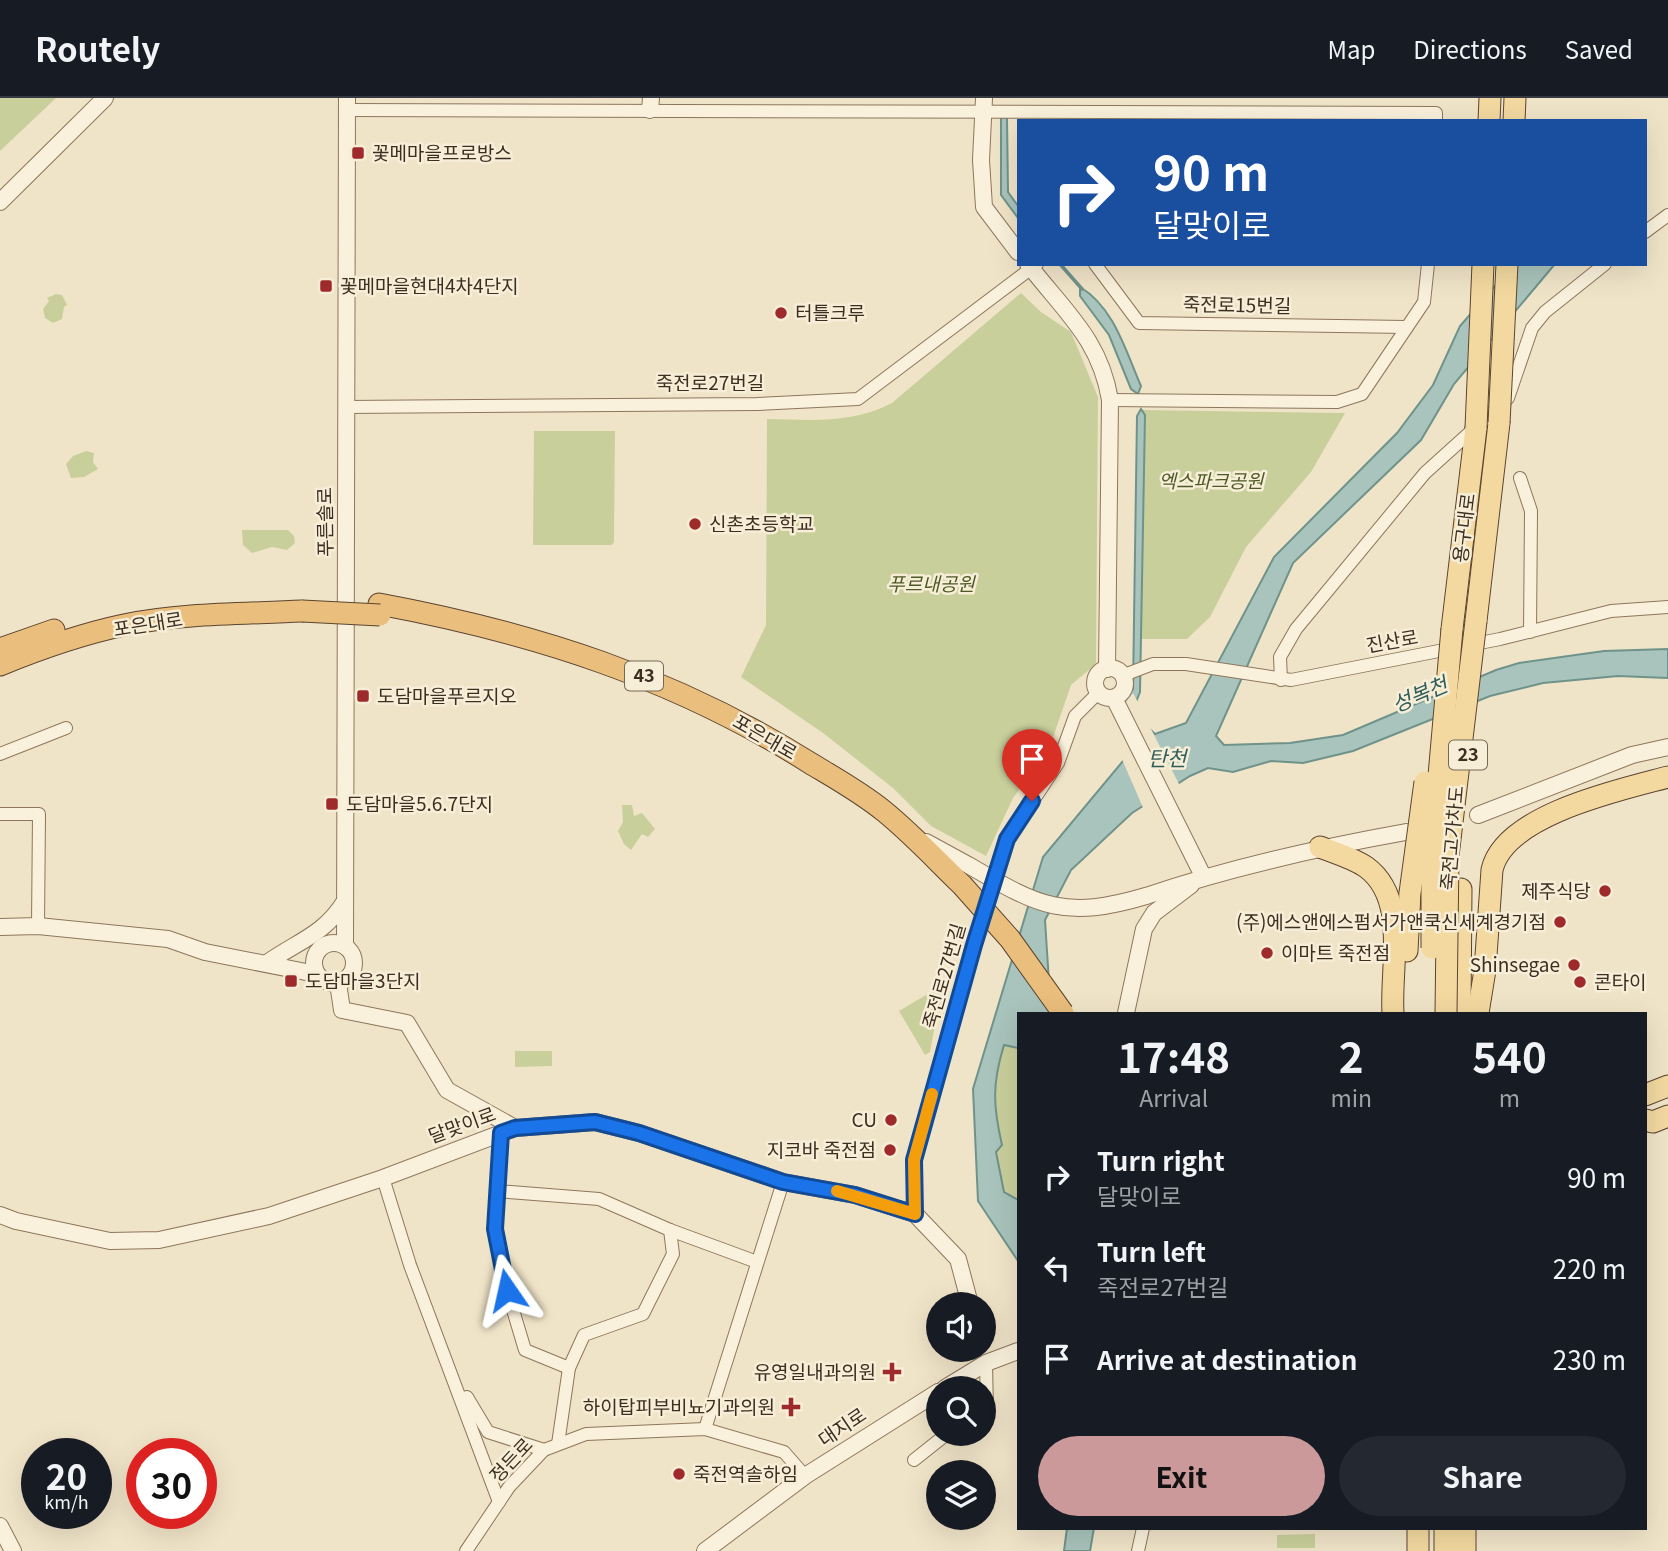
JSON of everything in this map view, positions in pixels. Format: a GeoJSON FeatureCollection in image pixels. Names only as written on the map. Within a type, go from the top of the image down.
{"type":"FeatureCollection","features":[{"type":"Feature","properties":{"kind":"highway","name":"포은대로"},"geometry":{"type":"LineString","coordinates":[[0,649],[114,613],[186,604],[302,605]]}},
{"type":"Feature","properties":{"kind":"highway","name":"43"},"geometry":{"type":"LineString","coordinates":[[302,605],[380,610]]}},
{"type":"Feature","properties":{"kind":"highway","name":"포은대로"},"geometry":{"type":"LineString","coordinates":[[0,665],[33,651],[124,625],[302,605]]}},
{"type":"Feature","properties":{"kind":"highway","name":"포은대로"},"geometry":{"type":"LineString","coordinates":[[380,610],[521,635],[621,667],[694,697],[768,736],[884,811],[962,881],[1010,939],[1062,1012]]}},
{"type":"Feature","properties":{"kind":"highway","name":"포은대로"},"geometry":{"type":"LineString","coordinates":[[380,610],[517,647],[617,678],[689,709],[764,748],[879,822],[962,881],[1000,945],[1047,1012]]}},
{"type":"Feature","properties":{"kind":"main road"},"geometry":{"type":"LineString","coordinates":[[1489,119],[1490,98]]}},
{"type":"Feature","properties":{"kind":"main road"},"geometry":{"type":"LineString","coordinates":[[1514,119],[1515,98]]}},
{"type":"Feature","properties":{"kind":"main road","name":"용구대로"},"geometry":{"type":"LineString","coordinates":[[1452,629],[1476,428],[1483,266]]}},
{"type":"Feature","properties":{"kind":"main road","name":"용구대로"},"geometry":{"type":"LineString","coordinates":[[1476,621],[1499,423],[1507,266]]}},
{"type":"Feature","properties":{"kind":"main road","name":"23"},"geometry":{"type":"LineString","coordinates":[[1460,1012],[1461,889],[1476,621]]}},
{"type":"Feature","properties":{"kind":"main road","name":"죽전고가차도"},"geometry":{"type":"LineString","coordinates":[[1446,1012],[1448,856],[1476,621]]}},
{"type":"Feature","properties":{"kind":"main road","name":"23"},"geometry":{"type":"LineString","coordinates":[[1406,1012],[1410,893],[1415,843],[1452,629]]}},
{"type":"Feature","properties":{"kind":"main road","name":"죽전고가차도"},"geometry":{"type":"LineString","coordinates":[[1432,1012],[1432,854],[1452,629]]}},
{"type":"Feature","properties":{"kind":"main road"},"geometry":{"type":"LineString","coordinates":[[1478,1012],[1485,970],[1492,870],[1495,856],[1508,839],[1548,817],[1668,776]]}},
{"type":"Feature","properties":{"kind":"main road"},"geometry":{"type":"LineString","coordinates":[[1320,847],[1366,867],[1385,892],[1393,917],[1393,1012]]}},
{"type":"Feature","properties":{"kind":"main road"},"geometry":{"type":"LineString","coordinates":[[1647,1095],[1668,1086]]}},
{"type":"Feature","properties":{"kind":"main road"},"geometry":{"type":"LineString","coordinates":[[1647,1120],[1653,1122],[1668,1116]]}},
{"type":"Feature","properties":{"kind":"main road"},"geometry":{"type":"LineString","coordinates":[[1418,1530],[1418,1551]]}},
{"type":"Feature","properties":{"kind":"main road"},"geometry":{"type":"LineString","coordinates":[[1431,1530],[1431,1551]]}},
{"type":"Feature","properties":{"kind":"main road"},"geometry":{"type":"LineString","coordinates":[[1445,1530],[1445,1551]]}},
{"type":"Feature","properties":{"kind":"main road"},"geometry":{"type":"LineString","coordinates":[[1465,1530],[1465,1551]]}},
{"type":"Feature","properties":{"kind":"street"},"geometry":{"type":"LineString","coordinates":[[0,202],[105,98]]}},
{"type":"Feature","properties":{"kind":"street"},"geometry":{"type":"LineString","coordinates":[[347,104],[984,104],[1057,116],[1436,113],[1436,119]]}},
{"type":"Feature","properties":{"kind":"street","name":"푸른솔로"},"geometry":{"type":"LineString","coordinates":[[345,946],[347,104]]}},
{"type":"Feature","properties":{"kind":"street"},"geometry":{"type":"LineString","coordinates":[[984,104],[981,160],[984,207],[1017,251]]}},
{"type":"Feature","properties":{"kind":"street"},"geometry":{"type":"LineString","coordinates":[[1647,231],[1668,215]]}},
{"type":"Feature","properties":{"kind":"street","name":"죽전로27번길"},"geometry":{"type":"LineString","coordinates":[[345,407],[757,404],[858,399],[1032,266],[1083,328],[1101,361],[1110,400],[1107,669]]}},
{"type":"Feature","properties":{"kind":"street","name":"죽전로15번길"},"geometry":{"type":"LineString","coordinates":[[1096,266],[1139,323],[1407,327]]}},
{"type":"Feature","properties":{"kind":"street"},"geometry":{"type":"LineString","coordinates":[[1110,400],[1337,402],[1362,394],[1424,302],[1428,266]]}},
{"type":"Feature","properties":{"kind":"street"},"geometry":{"type":"LineString","coordinates":[[1286,680],[1280,657],[1296,629],[1425,473],[1508,398],[1531,328],[1545,312],[1602,266]]}},
{"type":"Feature","properties":{"kind":"street"},"geometry":{"type":"LineString","coordinates":[[1520,478],[1531,511],[1530,632]]}},
{"type":"Feature","properties":{"kind":"street","name":"진산로"},"geometry":{"type":"LineString","coordinates":[[1129,673],[1153,664],[1186,663],[1286,680],[1530,632],[1611,611],[1668,607]]}},
{"type":"Feature","properties":{"kind":"street"},"geometry":{"type":"LineString","coordinates":[[1117,704],[1129,673],[1115,668],[1101,670],[1095,678],[1098,693],[1117,704],[1203,876]]}},
{"type":"Feature","properties":{"kind":"street","name":"죽전로27번길"},"geometry":{"type":"LineString","coordinates":[[915,1214],[914,1160],[1007,839],[1058,763],[1075,716],[1098,693]]}},
{"type":"Feature","properties":{"kind":"street"},"geometry":{"type":"LineString","coordinates":[[0,754],[66,728]]}},
{"type":"Feature","properties":{"kind":"street"},"geometry":{"type":"LineString","coordinates":[[1478,816],[1632,755],[1668,747]]}},
{"type":"Feature","properties":{"kind":"street"},"geometry":{"type":"LineString","coordinates":[[0,814],[38,814],[38,926]]}},
{"type":"Feature","properties":{"kind":"street"},"geometry":{"type":"LineString","coordinates":[[962,881],[1016,893],[1065,910],[1111,906],[1203,876],[1320,847],[1406,832]]}},
{"type":"Feature","properties":{"kind":"street"},"geometry":{"type":"LineString","coordinates":[[1126,1012],[1144,929],[1154,913],[1203,876]]}},
{"type":"Feature","properties":{"kind":"street"},"geometry":{"type":"LineString","coordinates":[[267,963],[309,940],[334,919],[345,901]]}},
{"type":"Feature","properties":{"kind":"street"},"geometry":{"type":"LineString","coordinates":[[0,927],[38,926],[167,939],[205,952],[316,974]]}},
{"type":"Feature","properties":{"kind":"street"},"geometry":{"type":"LineString","coordinates":[[331,943],[345,946],[351,952],[354,967],[351,975],[338,983],[322,980],[313,966],[317,952],[331,943]]}},
{"type":"Feature","properties":{"kind":"street"},"geometry":{"type":"LineString","coordinates":[[338,983],[342,1010],[407,1023],[447,1090],[508,1130],[497,1191],[495,1229],[507,1290],[525,1350],[569,1368]]}},
{"type":"Feature","properties":{"kind":"street","name":"달맞이로"},"geometry":{"type":"LineString","coordinates":[[0,1215],[16,1221],[110,1241],[159,1240],[269,1216],[383,1178],[508,1130],[595,1122],[639,1133],[783,1182],[855,1195],[915,1214],[958,1259],[967,1292]]}},
{"type":"Feature","properties":{"kind":"street"},"geometry":{"type":"LineString","coordinates":[[383,1178],[410,1265],[454,1376],[499,1502]]}},
{"type":"Feature","properties":{"kind":"street"},"geometry":{"type":"LineString","coordinates":[[705,1429],[783,1182]]}},
{"type":"Feature","properties":{"kind":"street"},"geometry":{"type":"LineString","coordinates":[[497,1191],[600,1199],[670,1230],[757,1262]]}},
{"type":"Feature","properties":{"kind":"street"},"geometry":{"type":"LineString","coordinates":[[558,1444],[569,1368],[584,1335],[643,1314],[673,1254],[670,1230]]}},
{"type":"Feature","properties":{"kind":"street"},"geometry":{"type":"LineString","coordinates":[[960,1376],[977,1362]]}},
{"type":"Feature","properties":{"kind":"street"},"geometry":{"type":"LineString","coordinates":[[454,1376],[488,1432],[544,1450]]}},
{"type":"Feature","properties":{"kind":"street","name":"대지로"},"geometry":{"type":"LineString","coordinates":[[705,1551],[805,1476],[926,1399]]}},
{"type":"Feature","properties":{"kind":"street","name":"정든로"},"geometry":{"type":"LineString","coordinates":[[466,1551],[499,1502],[544,1450],[586,1434],[705,1429],[784,1452],[805,1476]]}},
{"type":"Feature","properties":{"kind":"street"},"geometry":{"type":"LineString","coordinates":[[914,1460],[932,1446]]}},
{"type":"Feature","properties":{"kind":"street"},"geometry":{"type":"LineString","coordinates":[[0,1526],[13,1551]]}},
{"type":"Feature","properties":{"kind":"street"},"geometry":{"type":"LineString","coordinates":[[1138,1551],[1143,1530]]}},
{"type":"Feature","properties":{"kind":"green space"},"geometry":{"type":"Polygon","coordinates":[[[0,98],[56,98],[0,151],[0,98]]]}},
{"type":"Feature","properties":{"kind":"green space","name":"푸르내공원"},"geometry":{"type":"Polygon","coordinates":[[[1021,293],[1041,312],[1071,332],[1098,397],[1096,664],[1071,685],[1048,752],[1013,798],[986,856],[931,826],[893,788],[823,733],[741,677],[766,625],[767,419],[846,418],[892,403],[1021,293]]]}},
{"type":"Feature","properties":{"kind":"green space"},"geometry":{"type":"Polygon","coordinates":[[[56,294],[62,295],[67,305],[64,307],[62,319],[53,323],[45,318],[43,309],[49,301],[47,298],[56,294]]]}},
{"type":"Feature","properties":{"kind":"green space","name":"엑스파크공원"},"geometry":{"type":"Polygon","coordinates":[[[1143,410],[1345,413],[1311,472],[1246,547],[1210,617],[1187,639],[1139,639],[1143,410]]]}},
{"type":"Feature","properties":{"kind":"green space"},"geometry":{"type":"Polygon","coordinates":[[[534,431],[615,431],[612,545],[533,545],[534,431]]]}},
{"type":"Feature","properties":{"kind":"green space"},"geometry":{"type":"Polygon","coordinates":[[[86,451],[94,453],[93,462],[98,469],[84,477],[71,478],[66,464],[73,456],[86,451]]]}},
{"type":"Feature","properties":{"kind":"green space"},"geometry":{"type":"Polygon","coordinates":[[[242,530],[288,530],[294,536],[295,543],[287,550],[272,547],[252,553],[243,545],[242,530]]]}},
{"type":"Feature","properties":{"kind":"green space"},"geometry":{"type":"Polygon","coordinates":[[[622,805],[632,805],[634,816],[642,813],[655,829],[648,837],[642,834],[631,850],[624,844],[618,831],[623,822],[622,805]]]}},
{"type":"Feature","properties":{"kind":"green space"},"geometry":{"type":"Polygon","coordinates":[[[943,985],[947,990],[937,1014],[930,1052],[925,1055],[899,1011],[943,985]]]}},
{"type":"Feature","properties":{"kind":"green space"},"geometry":{"type":"Polygon","coordinates":[[[1004,1045],[1017,1048],[1017,1199],[1004,1192],[996,1152],[1002,1145],[995,1095],[997,1071],[1004,1045]]]}},
{"type":"Feature","properties":{"kind":"green space"},"geometry":{"type":"Polygon","coordinates":[[[515,1051],[552,1051],[552,1066],[515,1067],[515,1051]]]}},
{"type":"Feature","properties":{"kind":"green space"},"geometry":{"type":"Polygon","coordinates":[[[1315,1534],[1315,1548],[1277,1548],[1277,1535],[1315,1534]]]}},
{"type":"Feature","properties":{"kind":"water"},"geometry":{"type":"Polygon","coordinates":[[[1007,117],[1008,192],[1017,205],[1017,217],[1001,195],[1001,118],[1007,117]]]}},
{"type":"Feature","properties":{"kind":"water","name":"탄천"},"geometry":{"type":"Polygon","coordinates":[[[1512,266],[1553,266],[1454,384],[1421,440],[1293,563],[1216,736],[1224,745],[1290,743],[1343,735],[1496,670],[1519,663],[1604,651],[1668,649],[1668,678],[1618,676],[1543,683],[1490,696],[1353,751],[1303,763],[1271,761],[1233,772],[1208,768],[1190,776],[1132,813],[1071,870],[1045,920],[1051,1012],[1017,1012],[1017,1048],[1004,1045],[1000,1059],[995,1095],[1002,1145],[996,1152],[1004,1192],[1017,1199],[1017,1260],[978,1201],[973,1089],[1043,857],[1128,755],[1114,715],[1133,689],[1137,416],[1141,409],[1145,415],[1140,692],[1132,712],[1155,734],[1186,723],[1274,557],[1397,433],[1433,385],[1460,326],[1512,266]]]}},
{"type":"Feature","properties":{"kind":"water"},"geometry":{"type":"Polygon","coordinates":[[[1080,287],[1102,306],[1118,331],[1141,386],[1138,394],[1131,389],[1109,335],[1080,296],[1080,287]]]}},
{"type":"Feature","properties":{"kind":"water"},"geometry":{"type":"Polygon","coordinates":[[[1067,1530],[1094,1530],[1090,1551],[1064,1551],[1067,1530]]]}},
{"type":"Feature","properties":{"kind":"pier"},"geometry":{"type":"Polygon","coordinates":[[[1668,128],[1668,162],[1647,172],[1647,140],[1668,128]]]}},
{"type":"Feature","properties":{"kind":"pier"},"geometry":{"type":"Polygon","coordinates":[[[1133,693],[1139,704],[1136,712],[1148,723],[1180,786],[1144,810],[1121,757],[1124,754],[1112,720],[1133,693]]]}},
{"type":"Feature","properties":{"kind":"waterway"},"geometry":{"type":"LineString","coordinates":[[1062,266],[1082,289]]}},
{"type":"Feature","properties":{"kind":"slow traffic"},"geometry":{"type":"LineString","coordinates":[[837,1191],[915,1214],[914,1160],[932,1094]]}},
{"type":"Feature","properties":{"kind":"place","name":"꽃메마을프로방스"},"geometry":{"type":"Point","coordinates":[358,153]}},
{"type":"Feature","properties":{"kind":"place","name":"꽃메마을현대4차4단지"},"geometry":{"type":"Point","coordinates":[326,286]}},
{"type":"Feature","properties":{"kind":"place","name":"터틀크루"},"geometry":{"type":"Point","coordinates":[781,313]}},
{"type":"Feature","properties":{"kind":"place","name":"신촌초등학교"},"geometry":{"type":"Point","coordinates":[695,524]}},
{"type":"Feature","properties":{"kind":"place","name":"도담마을푸르지오"},"geometry":{"type":"Point","coordinates":[363,696]}},
{"type":"Feature","properties":{"kind":"place","name":"도담마을5.6.7단지"},"geometry":{"type":"Point","coordinates":[332,804]}},
{"type":"Feature","properties":{"kind":"place","name":"제주식당"},"geometry":{"type":"Point","coordinates":[1605,891]}},
{"type":"Feature","properties":{"kind":"place","name":"(주)에스앤에스펌서가앤쿡신세계경기점"},"geometry":{"type":"Point","coordinates":[1560,922]}},
{"type":"Feature","properties":{"kind":"place","name":"이마트 죽전점"},"geometry":{"type":"Point","coordinates":[1267,953]}},
{"type":"Feature","properties":{"kind":"place","name":"Shinsegae"},"geometry":{"type":"Point","coordinates":[1574,965]}},
{"type":"Feature","properties":{"kind":"place","name":"도담마을3단지"},"geometry":{"type":"Point","coordinates":[291,981]}},
{"type":"Feature","properties":{"kind":"place","name":"콘타이"},"geometry":{"type":"Point","coordinates":[1580,982]}},
{"type":"Feature","properties":{"kind":"place","name":"CU"},"geometry":{"type":"Point","coordinates":[891,1120]}},
{"type":"Feature","properties":{"kind":"place","name":"지코바 죽전점"},"geometry":{"type":"Point","coordinates":[890,1150]}},
{"type":"Feature","properties":{"kind":"place","name":"유영일내과의원"},"geometry":{"type":"Point","coordinates":[892,1372]}},
{"type":"Feature","properties":{"kind":"place","name":"하이탑피부비뇨기과의원"},"geometry":{"type":"Point","coordinates":[791,1407]}},
{"type":"Feature","properties":{"kind":"place","name":"죽전역솔하임"},"geometry":{"type":"Point","coordinates":[679,1474]}},
{"type":"Feature","properties":{"kind":"route"},"geometry":{"type":"LineString","coordinates":[[507,1290],[495,1229],[501,1133],[515,1128],[595,1122],[639,1133],[783,1182],[855,1195],[915,1214],[914,1160],[974,945],[1007,839],[1032,801]]}},
{"type":"Feature","properties":{"kind":"water label","name":"성복천"},"geometry":{"type":"Point","coordinates":[1420,695]}}]}
